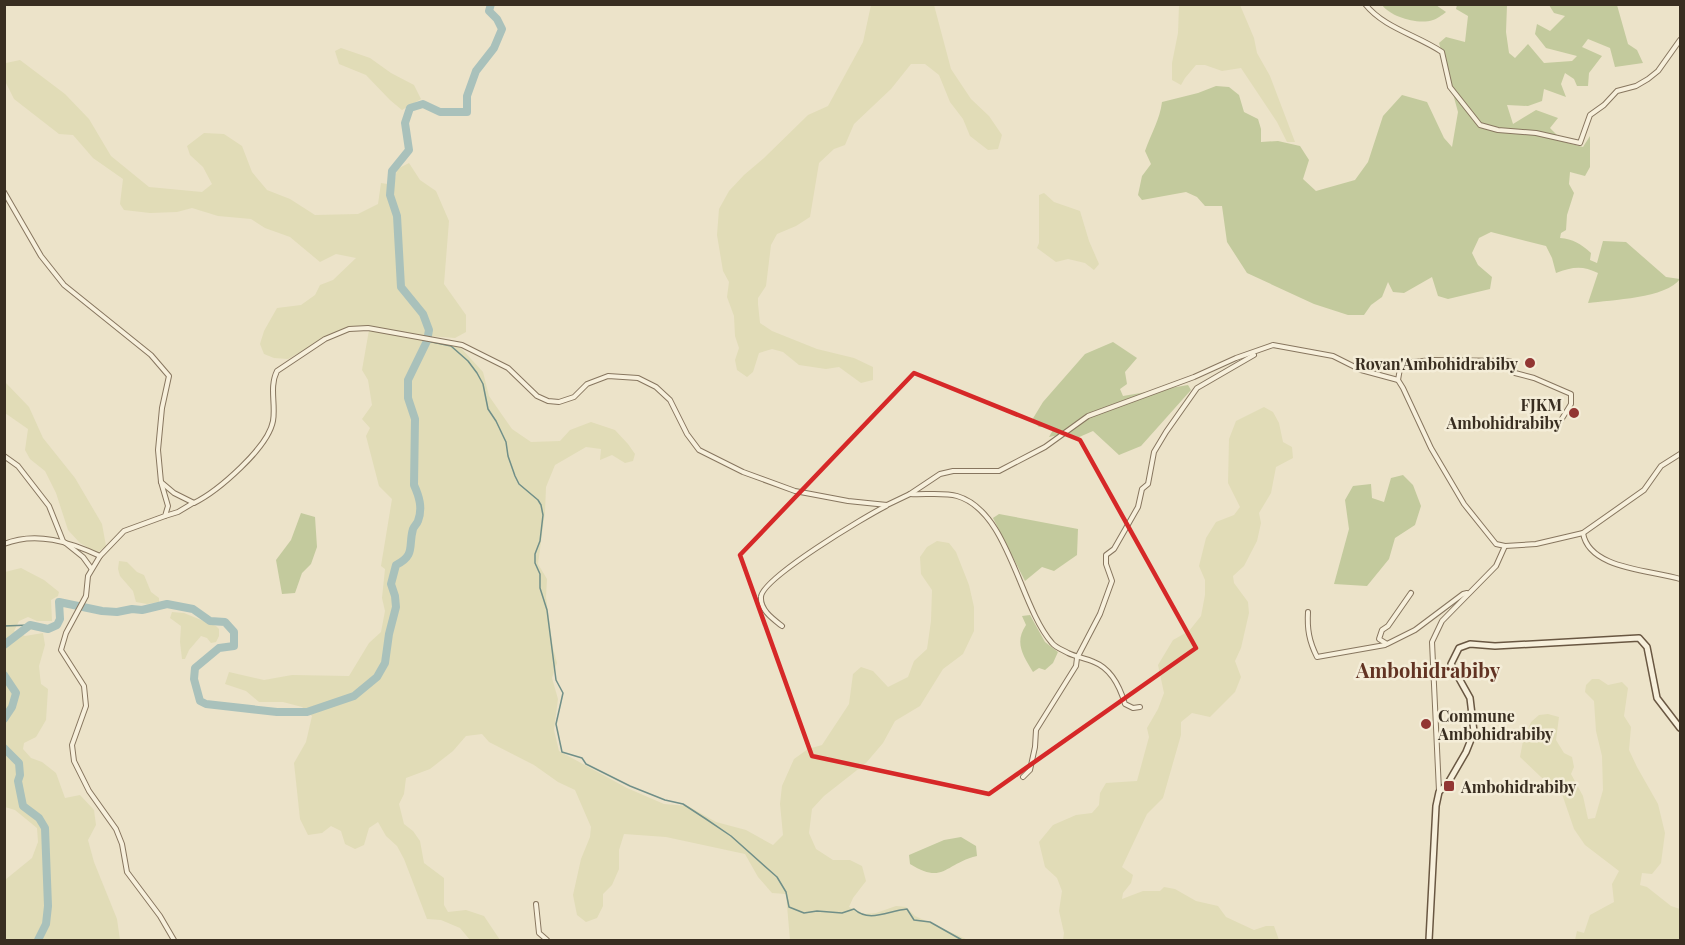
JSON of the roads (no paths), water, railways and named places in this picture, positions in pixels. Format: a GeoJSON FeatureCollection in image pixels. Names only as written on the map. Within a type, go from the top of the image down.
{"type":"FeatureCollection","features":[{"type":"Feature","properties":{"kind":"main road"},"geometry":{"type":"LineString","coordinates":[[1430,940],[1436,806],[1439,792],[1448,783],[1466,752],[1474,732],[1470,698],[1451,664],[1459,648],[1470,644],[1495,646],[1639,638],[1647,647],[1658,698],[1680,728]]}},
{"type":"Feature","properties":{"kind":"street"},"geometry":{"type":"LineString","coordinates":[[1365,4],[1377,17],[1442,52],[1450,87],[1480,124],[1498,130],[1536,133],[1580,143],[1590,115],[1604,105],[1617,91],[1636,86],[1658,71],[1680,40]]}},
{"type":"Feature","properties":{"kind":"street"},"geometry":{"type":"LineString","coordinates":[[4,192],[41,256],[64,285],[151,355],[169,376],[159,433],[161,482],[168,506],[165,516]]}},
{"type":"Feature","properties":{"kind":"street"},"geometry":{"type":"LineString","coordinates":[[174,940],[160,916],[127,872],[117,829],[90,791],[72,756],[72,745],[86,706],[84,686],[61,650],[66,633],[86,596],[91,568],[100,556],[124,531],[178,512],[217,489],[264,443],[273,422],[273,378],[277,371],[325,339],[349,329],[368,328],[462,345],[508,368],[537,396],[548,401],[559,402],[574,397],[587,384],[602,378],[624,376],[638,378],[656,387],[670,400],[687,434],[699,450],[743,472],[795,491],[848,501],[887,505]]}},
{"type":"Feature","properties":{"kind":"street"},"geometry":{"type":"LineString","coordinates":[[1023,777],[1030,770],[1036,730],[1076,666],[1077,658],[1100,614],[1112,581],[1106,564],[1106,555],[1114,549],[1138,507],[1142,489],[1148,484],[1154,452],[1197,388],[1273,345],[1333,356],[1361,370],[1398,380]]}},
{"type":"Feature","properties":{"kind":"street"},"geometry":{"type":"LineString","coordinates":[[782,626],[763,608],[761,596],[765,588],[810,552],[940,474],[952,471],[999,471],[1045,447],[1088,416],[1194,377],[1236,358],[1263,350]]}},
{"type":"Feature","properties":{"kind":"street"},"geometry":{"type":"LineString","coordinates":[[1558,425],[1571,404],[1571,394],[1534,378],[1515,373],[1510,361],[1433,360],[1401,363],[1398,380],[1431,448],[1464,504],[1496,544],[1505,546],[1536,544],[1583,532],[1644,490],[1660,466],[1680,454]]}},
{"type":"Feature","properties":{"kind":"street"},"geometry":{"type":"LineString","coordinates":[[4,456],[18,466],[49,506],[63,541],[91,568]]}},
{"type":"Feature","properties":{"kind":"street"},"geometry":{"type":"LineString","coordinates":[[161,482],[174,494],[194,502]]}},
{"type":"Feature","properties":{"kind":"street"},"geometry":{"type":"LineString","coordinates":[[910,494],[956,496],[985,513],[1011,559],[1035,617],[1053,645],[1077,658],[1092,661],[1106,668],[1121,691],[1125,705],[1133,708],[1140,707]]}},
{"type":"Feature","properties":{"kind":"street"},"geometry":{"type":"LineString","coordinates":[[1583,532],[1589,546],[1606,560],[1623,567],[1680,579]]}},
{"type":"Feature","properties":{"kind":"street"},"geometry":{"type":"LineString","coordinates":[[4,544],[19,538],[63,541],[100,556]]}},
{"type":"Feature","properties":{"kind":"street"},"geometry":{"type":"LineString","coordinates":[[1439,792],[1432,642],[1442,621],[1496,566],[1505,546]]}},
{"type":"Feature","properties":{"kind":"street"},"geometry":{"type":"LineString","coordinates":[[1387,645],[1378,639],[1382,630],[1388,626],[1411,592]]}},
{"type":"Feature","properties":{"kind":"street"},"geometry":{"type":"LineString","coordinates":[[1308,612],[1307,631],[1317,657],[1387,645],[1415,630],[1462,594],[1468,593]]}},
{"type":"Feature","properties":{"kind":"street"},"geometry":{"type":"LineString","coordinates":[[536,904],[539,933],[547,940]]}},
{"type":"Feature","properties":{"kind":"waterway"},"geometry":{"type":"LineString","coordinates":[[4,645],[30,625],[48,629],[57,625],[60,619],[59,602],[117,612],[142,610],[167,604],[193,609],[210,621],[225,622],[234,632],[234,646],[219,648],[195,668],[194,679],[200,701],[206,704],[277,712],[307,712],[354,696],[377,677],[385,663],[396,607],[391,584],[396,565],[409,554],[413,529],[420,511],[419,498],[414,485],[415,419],[408,398],[408,380],[427,341],[429,330],[423,314],[401,287],[397,216],[390,195],[392,171],[409,150],[405,123],[410,108],[423,104],[440,112],[467,112],[467,96],[476,71],[494,48],[502,29],[497,19],[489,11],[491,4]]}},
{"type":"Feature","properties":{"kind":"waterway"},"geometry":{"type":"LineString","coordinates":[[427,341],[451,346],[468,361],[477,373],[483,384],[488,409],[506,442],[515,476],[519,484],[541,505],[543,515],[535,563],[540,574],[540,588],[547,610],[556,680],[563,693],[556,724],[562,752],[582,758],[586,764],[630,786],[665,800],[683,804],[731,836],[777,877],[786,892],[789,907],[804,913],[817,911],[842,913],[854,909],[872,916],[907,909],[914,920],[930,922],[962,940]]}},
{"type":"Feature","properties":{"kind":"waterway"},"geometry":{"type":"LineString","coordinates":[[4,626],[30,625]]}},
{"type":"Feature","properties":{"kind":"waterway"},"geometry":{"type":"LineString","coordinates":[[4,675],[16,693],[12,707],[4,719]]}},
{"type":"Feature","properties":{"kind":"waterway"},"geometry":{"type":"LineString","coordinates":[[4,748],[19,763],[18,781],[23,806],[39,818],[45,828],[48,906],[46,924],[38,940]]}},
{"type":"Feature","properties":{"kind":"place","name":"Rovan'Ambohidrabiby"},"geometry":{"type":"Point","coordinates":[1530,363]}},
{"type":"Feature","properties":{"kind":"place","name":"FJKM Ambohidrabiby"},"geometry":{"type":"Point","coordinates":[1574,413]}},
{"type":"Feature","properties":{"kind":"place","name":"Commune Ambohidrabiby"},"geometry":{"type":"Point","coordinates":[1426,724]}},
{"type":"Feature","properties":{"kind":"place","name":"Ambohidrabiby"},"geometry":{"type":"Point","coordinates":[1449,786]}},
{"type":"Feature","properties":{"kind":"district","name":"Ambohidrabiby"},"geometry":{"type":"Point","coordinates":[1428,669]}}]}
